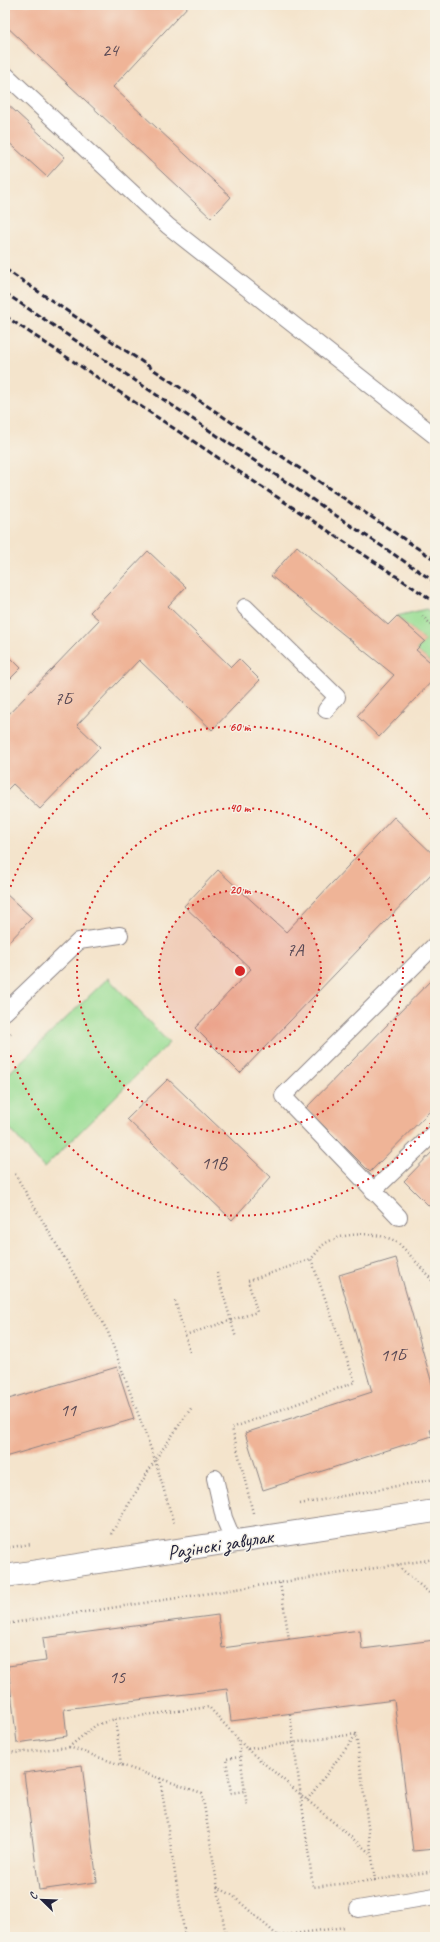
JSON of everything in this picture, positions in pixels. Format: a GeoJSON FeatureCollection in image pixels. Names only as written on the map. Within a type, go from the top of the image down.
{"type":"FeatureCollection","features":[{"type":"Feature","properties":{"kind":"street","name":"Разінскі завулак"},"geometry":{"type":"LineString","coordinates":[[5,1576],[435,1511]]}},
{"type":"Feature","properties":{"kind":"lane"},"geometry":{"type":"LineString","coordinates":[[5,74],[168,226],[435,436]]}},
{"type":"Feature","properties":{"kind":"lane"},"geometry":{"type":"LineString","coordinates":[[245,607],[337,697],[326,710]]}},
{"type":"Feature","properties":{"kind":"lane"},"geometry":{"type":"LineString","coordinates":[[5,1012],[79,941],[120,935]]}},
{"type":"Feature","properties":{"kind":"lane"},"geometry":{"type":"LineString","coordinates":[[398,1217],[283,1096],[435,945]]}},
{"type":"Feature","properties":{"kind":"lane"},"geometry":{"type":"LineString","coordinates":[[373,1191],[435,1132]]}},
{"type":"Feature","properties":{"kind":"lane"},"geometry":{"type":"LineString","coordinates":[[215,1478],[224,1518],[234,1542]]}},
{"type":"Feature","properties":{"kind":"lane"},"geometry":{"type":"LineString","coordinates":[[358,1909],[435,1896]]}},
{"type":"Feature","properties":{"kind":"path"},"geometry":{"type":"LineString","coordinates":[[422,616],[435,628]]}},
{"type":"Feature","properties":{"kind":"path"},"geometry":{"type":"LineString","coordinates":[[15,1174],[108,1332],[155,1460],[174,1524]]}},
{"type":"Feature","properties":{"kind":"path"},"geometry":{"type":"LineString","coordinates":[[185,1335],[257,1312],[248,1281],[311,1260],[324,1245],[345,1235],[361,1234],[396,1241],[435,1284]]}},
{"type":"Feature","properties":{"kind":"path"},"geometry":{"type":"LineString","coordinates":[[253,1513],[232,1428],[355,1382],[311,1260]]}},
{"type":"Feature","properties":{"kind":"path"},"geometry":{"type":"LineString","coordinates":[[217,1273],[236,1338]]}},
{"type":"Feature","properties":{"kind":"path"},"geometry":{"type":"LineString","coordinates":[[175,1301],[190,1352]]}},
{"type":"Feature","properties":{"kind":"path"},"geometry":{"type":"LineString","coordinates":[[110,1534],[155,1460],[192,1407]]}},
{"type":"Feature","properties":{"kind":"path"},"geometry":{"type":"LineString","coordinates":[[5,1624],[397,1566],[435,1559]]}},
{"type":"Feature","properties":{"kind":"path"},"geometry":{"type":"LineString","coordinates":[[397,1566],[435,1598]]}},
{"type":"Feature","properties":{"kind":"path"},"geometry":{"type":"LineString","coordinates":[[280,1583],[289,1639]]}},
{"type":"Feature","properties":{"kind":"path"},"geometry":{"type":"LineString","coordinates":[[69,1747],[96,1725],[115,1719],[209,1707],[247,1749],[372,1854]]}},
{"type":"Feature","properties":{"kind":"path"},"geometry":{"type":"LineString","coordinates":[[290,1714],[313,1887],[435,1871]]}},
{"type":"Feature","properties":{"kind":"path"},"geometry":{"type":"LineString","coordinates":[[115,1719],[121,1764]]}},
{"type":"Feature","properties":{"kind":"path"},"geometry":{"type":"LineString","coordinates":[[247,1749],[294,1744],[356,1734]]}},
{"type":"Feature","properties":{"kind":"path"},"geometry":{"type":"LineString","coordinates":[[307,1800],[356,1734]]}},
{"type":"Feature","properties":{"kind":"path"},"geometry":{"type":"LineString","coordinates":[[356,1734],[375,1880]]}},
{"type":"Feature","properties":{"kind":"path"},"geometry":{"type":"LineString","coordinates":[[238,1740],[247,1807]]}},
{"type":"Feature","properties":{"kind":"path"},"geometry":{"type":"LineString","coordinates":[[5,1750],[15,1753],[69,1747],[202,1793],[226,1937]]}},
{"type":"Feature","properties":{"kind":"path"},"geometry":{"type":"LineString","coordinates":[[240,1757],[226,1759],[231,1793],[244,1790]]}},
{"type":"Feature","properties":{"kind":"path"},"geometry":{"type":"LineString","coordinates":[[160,1778],[185,1937]]}},
{"type":"Feature","properties":{"kind":"path"},"geometry":{"type":"LineString","coordinates":[[217,1887],[232,1895],[278,1936],[352,1926]]}},
{"type":"Feature","properties":{"kind":"path"},"geometry":{"type":"LineString","coordinates":[[354,1937],[359,1925]]}},
{"type":"Feature","properties":{"kind":"path"},"geometry":{"type":"LineString","coordinates":[[5,1927],[8,1937]]}},
{"type":"Feature","properties":{"kind":"green space"},"geometry":{"type":"Polygon","coordinates":[[[426,609],[435,615],[435,666],[416,650],[425,641],[397,616],[426,609]]]}},
{"type":"Feature","properties":{"kind":"green space"},"geometry":{"type":"Polygon","coordinates":[[[108,978],[169,1043],[44,1168],[5,1123],[5,1077],[108,978]]]}},
{"type":"Feature","properties":{"kind":"building"},"geometry":{"type":"Polygon","coordinates":[[[5,5],[189,5],[113,87],[231,197],[211,218],[5,25],[5,5]]]}},
{"type":"Feature","properties":{"kind":"building"},"geometry":{"type":"Polygon","coordinates":[[[5,102],[65,157],[47,177],[5,139],[5,102]]]}},
{"type":"Feature","properties":{"kind":"building"},"geometry":{"type":"Polygon","coordinates":[[[297,546],[388,625],[397,616],[425,641],[416,650],[435,666],[435,678],[379,737],[357,716],[394,675],[271,576],[297,546]]]}},
{"type":"Feature","properties":{"kind":"building"},"geometry":{"type":"Polygon","coordinates":[[[148,551],[186,587],[168,606],[231,667],[239,659],[260,680],[212,730],[139,660],[77,725],[100,747],[40,809],[13,784],[5,792],[5,718],[99,620],[90,612],[148,551]]]}},
{"type":"Feature","properties":{"kind":"building"},"geometry":{"type":"Polygon","coordinates":[[[5,652],[21,668],[5,684],[5,652]]]}},
{"type":"Feature","properties":{"kind":"building"},"geometry":{"type":"Polygon","coordinates":[[[394,817],[435,856],[435,870],[240,1073],[195,1028],[251,969],[184,906],[218,870],[286,932],[394,817]]]}},
{"type":"Feature","properties":{"kind":"building"},"geometry":{"type":"Polygon","coordinates":[[[5,893],[32,918],[5,946],[5,893]]]}},
{"type":"Feature","properties":{"kind":"building"},"geometry":{"type":"Polygon","coordinates":[[[435,976],[435,1106],[370,1172],[306,1108],[435,976]]]}},
{"type":"Feature","properties":{"kind":"building"},"geometry":{"type":"Polygon","coordinates":[[[168,1079],[271,1177],[232,1220],[127,1119],[168,1079]]]}},
{"type":"Feature","properties":{"kind":"building"},"geometry":{"type":"Polygon","coordinates":[[[435,1149],[435,1212],[404,1181],[435,1149]]]}},
{"type":"Feature","properties":{"kind":"building"},"geometry":{"type":"Polygon","coordinates":[[[396,1258],[435,1394],[435,1429],[430,1430],[432,1436],[263,1490],[245,1433],[372,1392],[339,1275],[396,1258]]]}},
{"type":"Feature","properties":{"kind":"building"},"geometry":{"type":"Polygon","coordinates":[[[117,1367],[134,1419],[5,1457],[5,1400],[117,1367]]]}},
{"type":"Feature","properties":{"kind":"building"},"geometry":{"type":"Polygon","coordinates":[[[218,1615],[222,1648],[360,1630],[362,1649],[435,1640],[435,1849],[413,1851],[394,1700],[231,1721],[227,1689],[64,1709],[67,1736],[17,1743],[8,1666],[46,1661],[43,1638],[218,1615]]]}},
{"type":"Feature","properties":{"kind":"building"},"geometry":{"type":"Polygon","coordinates":[[[82,1765],[97,1882],[39,1890],[24,1773],[82,1765]]]}},
{"type":"Feature","properties":{"kind":"railway"},"geometry":{"type":"LineString","coordinates":[[5,269],[435,560]]}},
{"type":"Feature","properties":{"kind":"railway"},"geometry":{"type":"LineString","coordinates":[[5,293],[435,582]]}},
{"type":"Feature","properties":{"kind":"railway"},"geometry":{"type":"LineString","coordinates":[[5,316],[435,602]]}}]}
